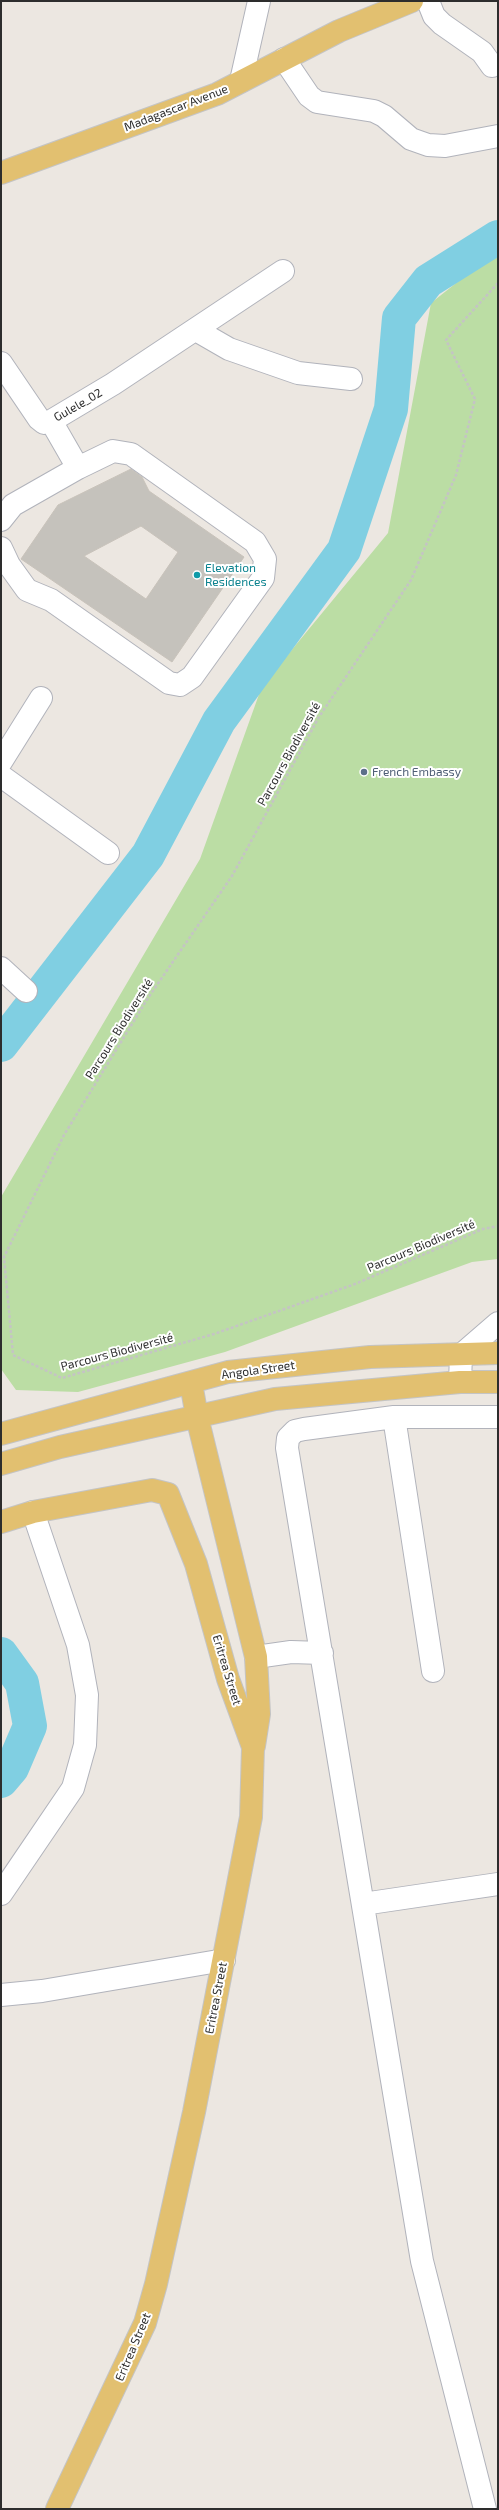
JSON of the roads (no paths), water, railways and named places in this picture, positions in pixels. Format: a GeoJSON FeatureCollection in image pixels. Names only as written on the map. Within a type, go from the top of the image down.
{"type":"FeatureCollection","features":[{"type":"Feature","properties":{"kind":"main road","name":"Madagascar Avenue"},"geometry":{"type":"LineString","coordinates":[[1,173],[217,94],[339,31],[412,1]]}},
{"type":"Feature","properties":{"kind":"main road","name":"Angola Street"},"geometry":{"type":"LineString","coordinates":[[1,1434],[228,1372],[292,1364],[370,1357],[461,1355],[498,1352]]}},
{"type":"Feature","properties":{"kind":"main road"},"geometry":{"type":"LineString","coordinates":[[1,1464],[60,1447],[275,1399],[460,1382],[498,1382]]}},
{"type":"Feature","properties":{"kind":"main road"},"geometry":{"type":"LineString","coordinates":[[191,1383],[197,1417],[256,1657],[259,1714],[253,1747]]}},
{"type":"Feature","properties":{"kind":"main road","name":"Eritrea Street"},"geometry":{"type":"LineString","coordinates":[[33,1512],[152,1490],[168,1494],[173,1503],[196,1564],[228,1679],[253,1747],[251,1817],[192,2119],[156,2284],[145,2323],[56,2509]]}},
{"type":"Feature","properties":{"kind":"main road"},"geometry":{"type":"LineString","coordinates":[[1,1522],[33,1512]]}},
{"type":"Feature","properties":{"kind":"street"},"geometry":{"type":"LineString","coordinates":[[241,81],[259,1]]}},
{"type":"Feature","properties":{"kind":"street"},"geometry":{"type":"LineString","coordinates":[[428,1],[434,16],[442,24],[482,52],[492,66]]}},
{"type":"Feature","properties":{"kind":"street"},"geometry":{"type":"LineString","coordinates":[[284,59],[309,96],[317,102],[374,112],[384,116],[411,139],[428,145],[446,146],[498,136]]}},
{"type":"Feature","properties":{"kind":"street","name":"Gulele_02"},"geometry":{"type":"LineString","coordinates":[[1,362],[39,419],[44,423],[52,421],[113,384],[283,271]]}},
{"type":"Feature","properties":{"kind":"street"},"geometry":{"type":"LineString","coordinates":[[196,330],[229,349],[298,373],[351,379]]}},
{"type":"Feature","properties":{"kind":"street"},"geometry":{"type":"LineString","coordinates":[[52,421],[78,468]]}},
{"type":"Feature","properties":{"kind":"street"},"geometry":{"type":"LineString","coordinates":[[1,520],[13,505],[78,468],[113,451],[131,454],[254,542],[265,559],[263,578],[192,677],[180,685],[169,683],[51,600],[27,590],[9,565],[1,548]]}},
{"type":"Feature","properties":{"kind":"street"},"geometry":{"type":"LineString","coordinates":[[1,762],[41,698]]}},
{"type":"Feature","properties":{"kind":"street"},"geometry":{"type":"LineString","coordinates":[[1,776],[108,853]]}},
{"type":"Feature","properties":{"kind":"street"},"geometry":{"type":"LineString","coordinates":[[1,968],[26,991]]}},
{"type":"Feature","properties":{"kind":"street"},"geometry":{"type":"LineString","coordinates":[[460,1382],[461,1355],[498,1323]]}},
{"type":"Feature","properties":{"kind":"street"},"geometry":{"type":"LineString","coordinates":[[394,1417],[433,1671]]}},
{"type":"Feature","properties":{"kind":"street"},"geometry":{"type":"LineString","coordinates":[[485,2509],[422,2261],[364,1904],[287,1448],[288,1438],[295,1431],[304,1429],[394,1417],[498,1417]]}},
{"type":"Feature","properties":{"kind":"street"},"geometry":{"type":"LineString","coordinates":[[1,1894],[73,1788],[86,1745],[87,1694],[78,1645],[33,1512]]}},
{"type":"Feature","properties":{"kind":"street"},"geometry":{"type":"LineString","coordinates":[[256,1657],[291,1652],[322,1652]]}},
{"type":"Feature","properties":{"kind":"street"},"geometry":{"type":"LineString","coordinates":[[364,1904],[498,1884]]}},
{"type":"Feature","properties":{"kind":"street"},"geometry":{"type":"LineString","coordinates":[[1,1995],[42,1991],[224,1960]]}},
{"type":"Feature","properties":{"kind":"waterway"},"geometry":{"type":"LineString","coordinates":[[1,1045],[148,855],[219,721],[344,550],[391,409],[399,318],[428,281],[498,237]]}},
{"type":"Feature","properties":{"kind":"waterway"},"geometry":{"type":"LineString","coordinates":[[1,1654],[22,1683],[30,1726],[12,1768],[1,1781]]}},
{"type":"Feature","properties":{"kind":"place","name":"Elevation Residences"},"geometry":{"type":"Point","coordinates":[197,575]}},
{"type":"Feature","properties":{"kind":"place","name":"French Embassy"},"geometry":{"type":"Point","coordinates":[364,772]}}]}
